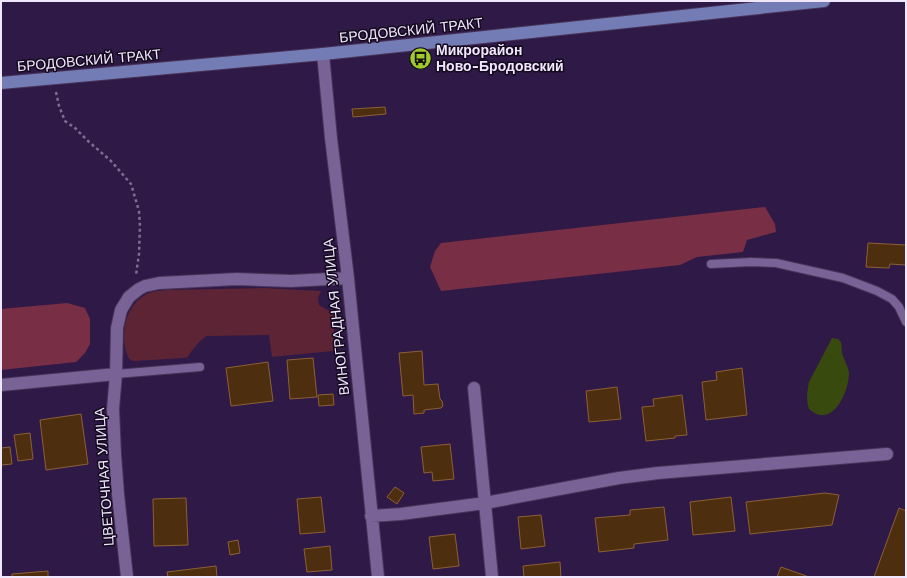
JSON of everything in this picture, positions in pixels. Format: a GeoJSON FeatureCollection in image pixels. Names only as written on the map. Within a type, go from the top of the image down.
{"type":"FeatureCollection","features":[{"type":"Feature","properties":{"kind":"main road","name":"БРОДОВСКИЙ ТРАКТ"},"geometry":{"type":"LineString","coordinates":[[1,83],[323,54],[824,1]]}},
{"type":"Feature","properties":{"kind":"street","name":"ВИНОГРАДНАЯ УЛИЦА"},"geometry":{"type":"LineString","coordinates":[[323,54],[331,138],[348,278],[378,577]]}},
{"type":"Feature","properties":{"kind":"street"},"geometry":{"type":"LineString","coordinates":[[133,293],[145,286],[159,283],[237,279],[291,281],[348,278]]}},
{"type":"Feature","properties":{"kind":"street","name":"ЦВЕТОЧНАЯ УЛИЦА"},"geometry":{"type":"LineString","coordinates":[[127,577],[118,494],[113,409],[118,321],[123,306],[133,293]]}},
{"type":"Feature","properties":{"kind":"street"},"geometry":{"type":"LineString","coordinates":[[1,385],[116,374]]}},
{"type":"Feature","properties":{"kind":"street"},"geometry":{"type":"LineString","coordinates":[[474,388],[492,577]]}},
{"type":"Feature","properties":{"kind":"street"},"geometry":{"type":"LineString","coordinates":[[371,516],[402,514],[485,503],[619,478],[658,473],[887,454]]}},
{"type":"Feature","properties":{"kind":"lane"},"geometry":{"type":"LineString","coordinates":[[711,264],[751,262],[776,264],[843,278],[877,291],[892,299],[899,307],[906,322]]}},
{"type":"Feature","properties":{"kind":"lane"},"geometry":{"type":"LineString","coordinates":[[116,374],[200,367]]}},
{"type":"Feature","properties":{"kind":"path"},"geometry":{"type":"LineString","coordinates":[[52,78],[59,106],[65,121],[75,128],[111,161],[131,184],[139,211],[140,226],[139,254],[133,293]]}},
{"type":"Feature","properties":{"kind":"shaded area"},"geometry":{"type":"Polygon","coordinates":[[[765,207],[775,224],[776,232],[747,240],[743,252],[697,257],[680,265],[441,291],[430,267],[435,251],[441,243],[765,207]]]}},
{"type":"Feature","properties":{"kind":"shaded area"},"geometry":{"type":"Polygon","coordinates":[[[263,288],[321,291],[318,298],[319,305],[333,313],[335,316],[333,351],[272,357],[269,335],[207,336],[197,345],[188,357],[134,361],[129,359],[124,342],[125,324],[132,307],[138,300],[147,294],[155,291],[166,290],[263,288]]]}},
{"type":"Feature","properties":{"kind":"shaded area"},"geometry":{"type":"Polygon","coordinates":[[[67,303],[85,308],[90,319],[90,344],[85,353],[76,362],[1,370],[1,309],[67,303]]]}},
{"type":"Feature","properties":{"kind":"shaded area"},"geometry":{"type":"Polygon","coordinates":[[[832,338],[838,339],[841,342],[843,355],[848,367],[848,381],[846,390],[838,406],[832,412],[825,415],[817,414],[809,409],[808,406],[807,396],[809,382],[832,338]]]}},
{"type":"Feature","properties":{"kind":"building"},"geometry":{"type":"Polygon","coordinates":[[[385,107],[386,114],[353,117],[352,109],[385,107]]]}},
{"type":"Feature","properties":{"kind":"building"},"geometry":{"type":"Polygon","coordinates":[[[868,243],[906,245],[906,265],[890,264],[889,268],[866,267],[868,243]]]}},
{"type":"Feature","properties":{"kind":"building"},"geometry":{"type":"Polygon","coordinates":[[[422,351],[424,385],[438,384],[440,399],[443,406],[441,408],[424,410],[424,413],[414,414],[413,395],[403,396],[399,353],[422,351]]]}},
{"type":"Feature","properties":{"kind":"building"},"geometry":{"type":"Polygon","coordinates":[[[313,358],[317,397],[290,399],[287,360],[313,358]]]}},
{"type":"Feature","properties":{"kind":"building"},"geometry":{"type":"Polygon","coordinates":[[[268,362],[273,401],[231,406],[226,368],[268,362]]]}},
{"type":"Feature","properties":{"kind":"building"},"geometry":{"type":"Polygon","coordinates":[[[742,368],[747,415],[706,420],[702,382],[717,380],[716,372],[742,368]]]}},
{"type":"Feature","properties":{"kind":"building"},"geometry":{"type":"Polygon","coordinates":[[[617,387],[621,419],[589,422],[586,391],[617,387]]]}},
{"type":"Feature","properties":{"kind":"building"},"geometry":{"type":"Polygon","coordinates":[[[333,394],[334,405],[319,406],[318,395],[333,394]]]}},
{"type":"Feature","properties":{"kind":"building"},"geometry":{"type":"Polygon","coordinates":[[[682,395],[687,435],[675,436],[675,438],[646,441],[642,407],[654,406],[653,399],[682,395]]]}},
{"type":"Feature","properties":{"kind":"building"},"geometry":{"type":"Polygon","coordinates":[[[81,414],[88,464],[46,470],[40,420],[81,414]]]}},
{"type":"Feature","properties":{"kind":"building"},"geometry":{"type":"Polygon","coordinates":[[[30,433],[33,459],[18,461],[14,435],[30,433]]]}},
{"type":"Feature","properties":{"kind":"building"},"geometry":{"type":"Polygon","coordinates":[[[450,444],[454,479],[433,481],[432,472],[424,473],[421,447],[450,444]]]}},
{"type":"Feature","properties":{"kind":"building"},"geometry":{"type":"Polygon","coordinates":[[[10,447],[12,464],[1,465],[1,448],[10,447]]]}},
{"type":"Feature","properties":{"kind":"building"},"geometry":{"type":"Polygon","coordinates":[[[395,487],[404,493],[397,504],[387,497],[395,487]]]}},
{"type":"Feature","properties":{"kind":"building"},"geometry":{"type":"Polygon","coordinates":[[[825,493],[839,495],[832,525],[750,534],[746,502],[825,493]]]}},
{"type":"Feature","properties":{"kind":"building"},"geometry":{"type":"Polygon","coordinates":[[[321,497],[325,532],[300,534],[297,499],[321,497]]]}},
{"type":"Feature","properties":{"kind":"building"},"geometry":{"type":"Polygon","coordinates":[[[731,497],[735,531],[693,535],[690,502],[731,497]]]}},
{"type":"Feature","properties":{"kind":"building"},"geometry":{"type":"Polygon","coordinates":[[[186,498],[188,545],[154,546],[153,499],[186,498]]]}},
{"type":"Feature","properties":{"kind":"building"},"geometry":{"type":"Polygon","coordinates":[[[664,507],[668,540],[634,544],[634,548],[599,552],[595,518],[630,515],[630,510],[664,507]]]}},
{"type":"Feature","properties":{"kind":"building"},"geometry":{"type":"Polygon","coordinates":[[[899,508],[906,511],[906,577],[874,577],[899,508]]]}},
{"type":"Feature","properties":{"kind":"building"},"geometry":{"type":"Polygon","coordinates":[[[541,515],[545,546],[521,549],[518,517],[541,515]]]}},
{"type":"Feature","properties":{"kind":"building"},"geometry":{"type":"Polygon","coordinates":[[[455,534],[459,566],[433,569],[429,537],[455,534]]]}},
{"type":"Feature","properties":{"kind":"building"},"geometry":{"type":"Polygon","coordinates":[[[238,540],[240,553],[230,555],[228,542],[238,540]]]}},
{"type":"Feature","properties":{"kind":"building"},"geometry":{"type":"Polygon","coordinates":[[[330,546],[332,570],[307,572],[304,549],[330,546]]]}},
{"type":"Feature","properties":{"kind":"building"},"geometry":{"type":"Polygon","coordinates":[[[560,562],[561,577],[524,577],[523,566],[560,562]]]}},
{"type":"Feature","properties":{"kind":"building"},"geometry":{"type":"Polygon","coordinates":[[[216,566],[217,577],[168,577],[167,572],[216,566]]]}},
{"type":"Feature","properties":{"kind":"building"},"geometry":{"type":"Polygon","coordinates":[[[781,567],[809,577],[777,577],[781,567]]]}},
{"type":"Feature","properties":{"kind":"building"},"geometry":{"type":"Polygon","coordinates":[[[48,571],[48,577],[12,577],[12,574],[48,571]]]}},
{"type":"Feature","properties":{"kind":"place","name":"Микрорайон Ново-Бродовский"},"geometry":{"type":"Point","coordinates":[420,58]}}]}
